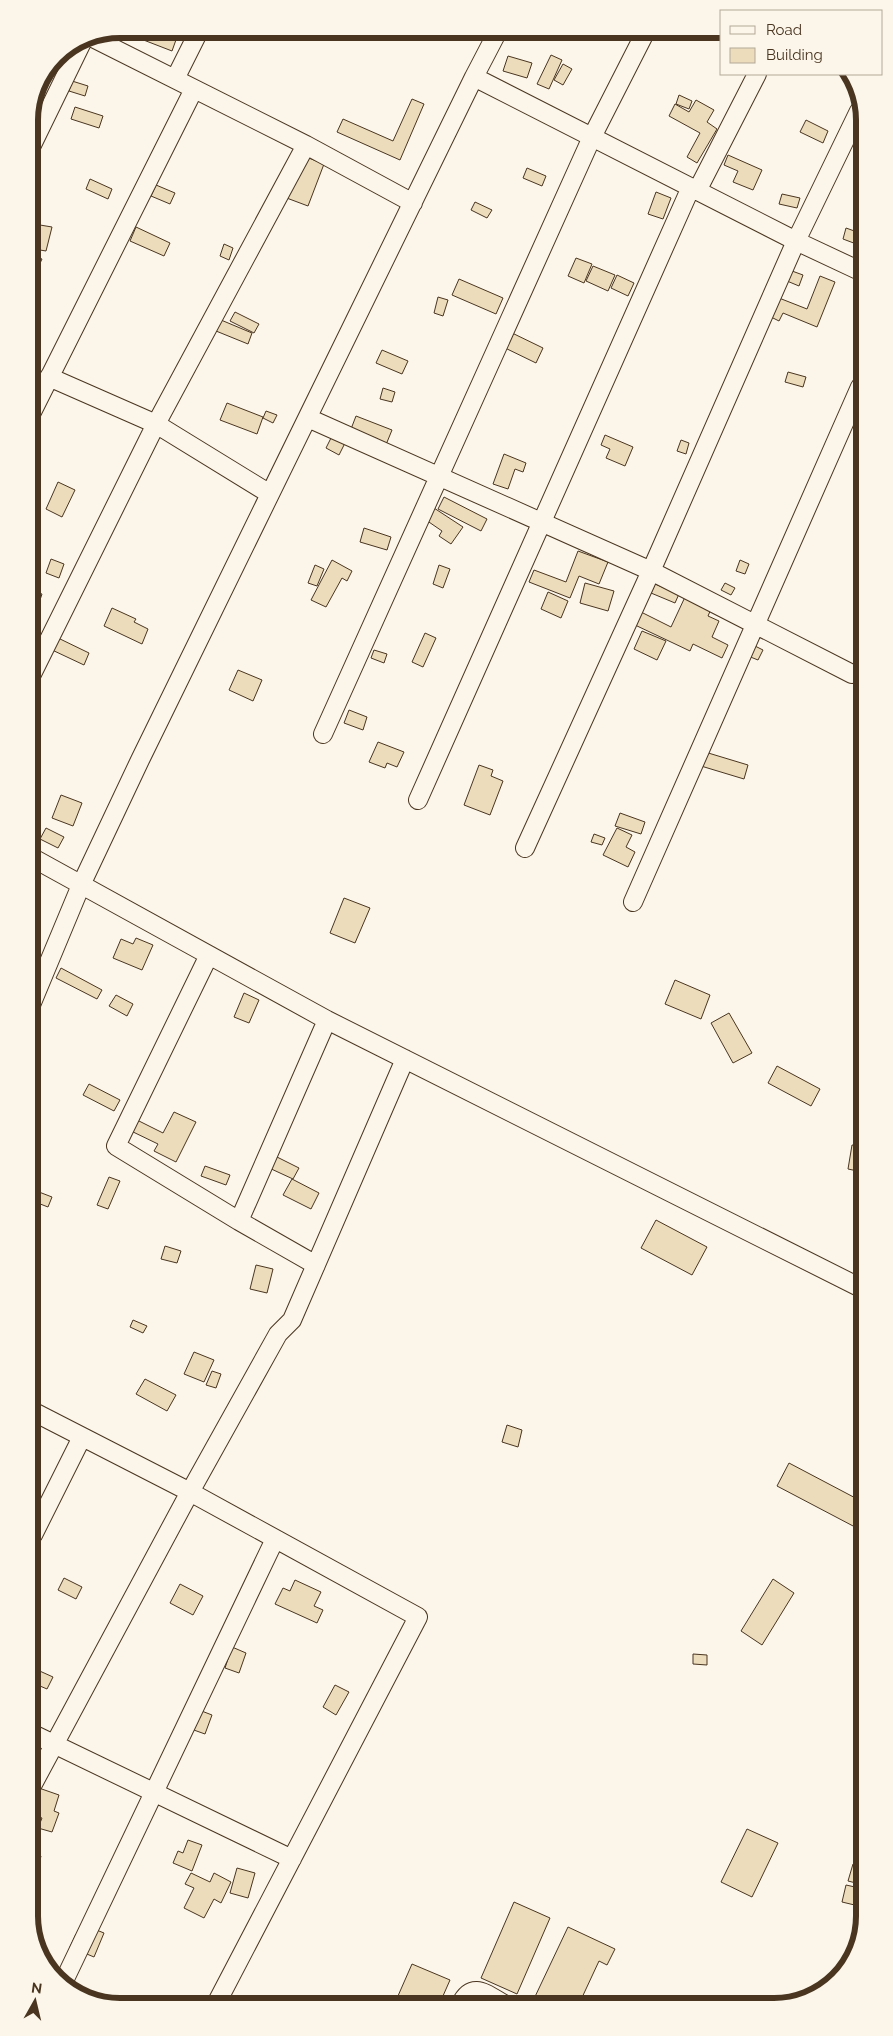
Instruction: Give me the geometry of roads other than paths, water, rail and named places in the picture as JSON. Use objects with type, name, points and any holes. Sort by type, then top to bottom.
[{"type":"street","points":[[174,79],[195,38]]},
{"type":"street","points":[[38,988],[81,885],[144,751],[494,38]]},
{"type":"street","points":[[323,734],[437,476],[592,137],[642,38]]},
{"type":"street","points":[[98,41],[306,145],[414,203]]},
{"type":"street","points":[[38,133],[79,48]]},
{"type":"street","points":[[418,800],[694,189],[756,75]]},
{"type":"street","points":[[474,77],[856,269]]},
{"type":"street","points":[[38,400],[194,89]]},
{"type":"street","points":[[525,848],[651,572],[796,240],[856,117]]},
{"type":"street","points":[[38,662],[156,424],[306,145]]},
{"type":"street","points":[[49,377],[156,424],[270,494]]},
{"type":"street","points":[[633,902],[856,396]]},
{"type":"street","points":[[308,418],[651,572],[852,674]]},
{"type":"street","points":[[38,861],[327,1020],[856,1286]]},
{"type":"street","points":[[209,955],[116,1146],[239,1221],[316,1265]]},
{"type":"street","points":[[239,1221],[327,1020]]},
{"type":"street","points":[[38,1776],[190,1492],[278,1334],[292,1320],[405,1059]]},
{"type":"street","points":[[38,1415],[190,1492],[418,1617],[219,1998]]},
{"type":"street","points":[[38,1525],[82,1437]]},
{"type":"street","points":[[65,1978],[275,1538]]},
{"type":"street","points":[[38,1736],[292,1859]]},
{"type":"street","points":[[463,1998],[473,1990],[481,1991],[493,1998]]}]
